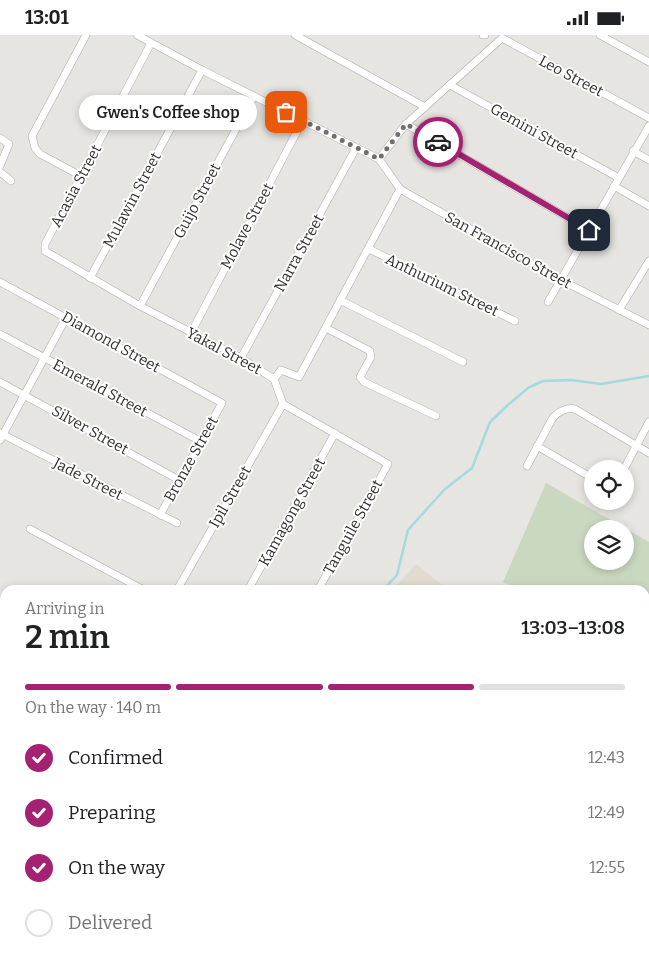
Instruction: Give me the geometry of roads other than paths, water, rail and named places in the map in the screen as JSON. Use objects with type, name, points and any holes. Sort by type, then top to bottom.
[{"type":"street","points":[[81,176],[40,154],[35,148],[32,136],[86,35]]},
{"type":"street","points":[[137,35],[202,70],[379,159],[406,124],[450,85]]},
{"type":"street","points":[[295,35],[425,107]]},
{"type":"street","points":[[600,35],[613,38],[649,62]]},
{"type":"street","name":"Leo Street","points":[[450,85],[502,38],[649,118]]},
{"type":"street","name":"Acasia Street","points":[[45,251],[45,244],[151,43]]},
{"type":"street","name":"Mulawin Street","points":[[90,278],[202,70]]},
{"type":"street","name":"Gemini Street","points":[[450,85],[619,178]]},
{"type":"street","name":"Guijo Street","points":[[140,306],[254,96]]},
{"type":"street","name":"Molave Street","points":[[191,333],[302,120]]},
{"type":"street","points":[[406,124],[589,230]]},
{"type":"street","points":[[548,302],[649,126]]},
{"type":"street","points":[[0,138],[9,145],[0,166]]},
{"type":"street","name":"Narra Street","points":[[241,358],[356,148]]},
{"type":"street","points":[[633,151],[649,160]]},
{"type":"street","name":"San Francisco Street","points":[[379,159],[400,189],[561,280],[649,325]]},
{"type":"street","points":[[0,172],[11,181]]},
{"type":"street","points":[[614,187],[649,206]]},
{"type":"street","points":[[274,379],[281,370],[300,377],[400,189]]},
{"type":"street","name":"Anthurium Street","points":[[369,249],[515,321]]},
{"type":"street","name":"Yakal Street","points":[[45,251],[140,306],[241,358],[274,379],[283,404]]},
{"type":"street","points":[[619,311],[649,261]]},
{"type":"street","name":"Diamond Street","points":[[0,282],[222,403]]},
{"type":"street","points":[[340,300],[463,362]]},
{"type":"street","points":[[1,436],[26,395],[66,319]]},
{"type":"street","points":[[326,328],[370,351],[371,357],[360,377],[364,383],[436,416]]},
{"type":"street","name":"Emerald Street","points":[[0,334],[200,441]]},
{"type":"street","name":"Silver Street","points":[[0,382],[178,480]]},
{"type":"street","name":"Bronze Street","points":[[160,515],[222,403]]},
{"type":"street","points":[[283,404],[335,433]]},
{"type":"street","name":"Ipil Street","points":[[180,585],[283,404]]},
{"type":"street","points":[[527,466],[554,415],[572,408],[649,453]]},
{"type":"street","points":[[629,460],[649,422]]},
{"type":"street","name":"Tanguile Street","points":[[321,585],[388,464],[335,433]]},
{"type":"street","name":"Kamagong Street","points":[[251,585],[335,433]]},
{"type":"street","name":"Jade Street","points":[[1,436],[178,523]]},
{"type":"street","points":[[538,446],[584,473]]},
{"type":"street","points":[[30,529],[135,585]]},
{"type":"waterway","points":[[388,585],[397,575],[408,530],[444,490],[472,468],[490,422],[528,388],[543,381],[571,380],[601,384],[649,376]]},
{"type":"place","name":"Gwen's Coffee shop","points":[[286,112]]}]
